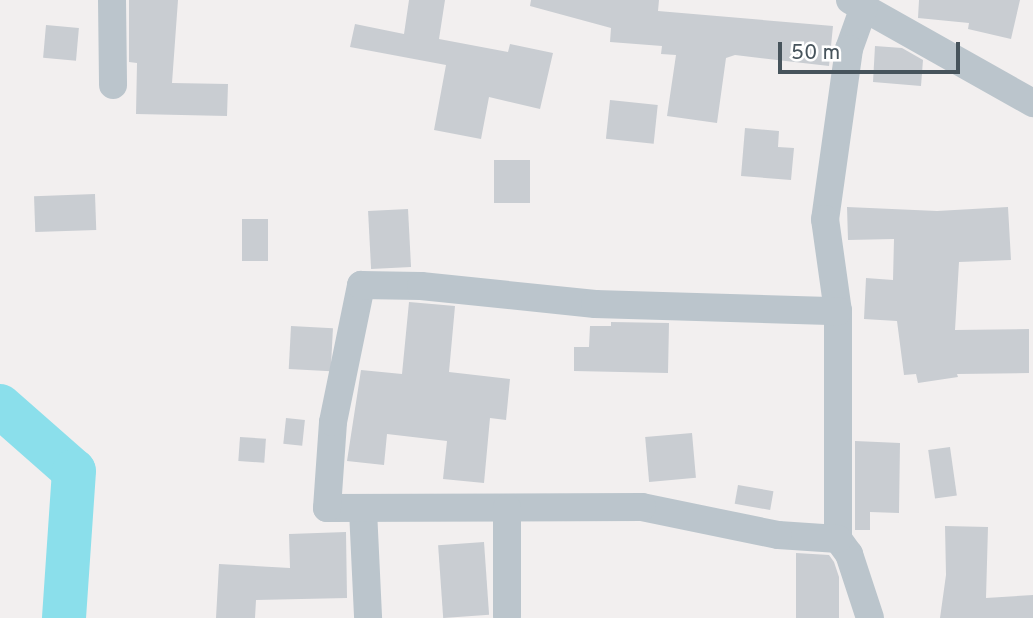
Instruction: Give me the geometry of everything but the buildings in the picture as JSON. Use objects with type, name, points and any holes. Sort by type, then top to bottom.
[{"type":"street","points":[[112,0],[113,85]]},
{"type":"street","points":[[870,618],[849,554],[838,538],[838,311],[825,219],[857,3],[1033,103]]},
{"type":"street","points":[[838,311],[595,304],[421,286],[361,285],[333,422],[327,508],[363,510],[642,507],[778,535],[838,538]]},
{"type":"street","points":[[506,616],[507,508]]},
{"type":"street","points":[[363,510],[368,618]]},
{"type":"waterway","points":[[0,406],[74,471],[64,618]]}]
